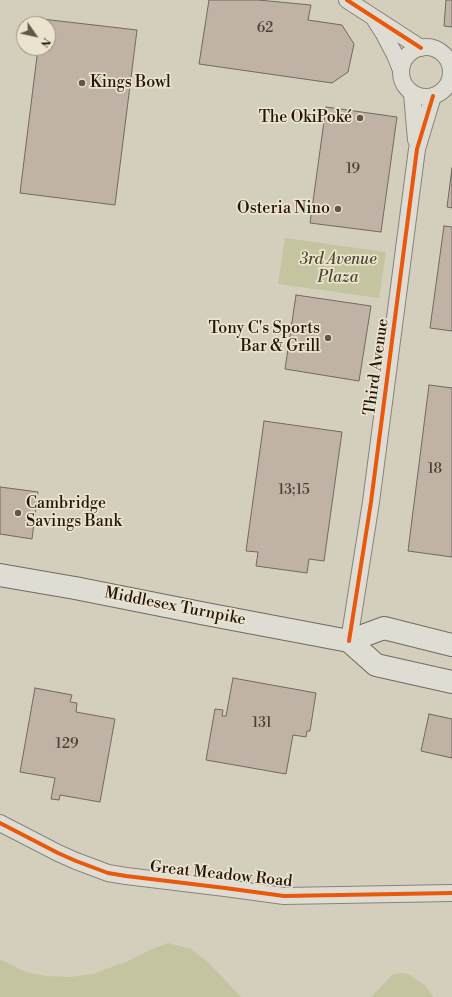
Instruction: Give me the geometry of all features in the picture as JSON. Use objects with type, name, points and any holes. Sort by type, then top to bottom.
[{"type":"main road","name":"Middlesex Turnpike","points":[[0,575],[349,641]]},
{"type":"main road","points":[[452,645],[384,628],[349,641],[376,665],[452,682]]},
{"type":"street","points":[[347,0],[421,48]]},
{"type":"street","points":[[372,16],[384,34],[401,70]]},
{"type":"street","points":[[428,47],[441,52],[449,58],[451,69],[450,82],[440,94],[426,98],[419,97],[412,94],[403,83],[401,70],[403,62],[407,55],[414,50],[428,47]]},
{"type":"street","name":"Third Avenue","points":[[412,94],[417,149]]},
{"type":"street","name":"Third Avenue","points":[[349,641],[372,495],[417,149],[433,96]]},
{"type":"street","name":"Great Meadow Road","points":[[0,823],[76,861],[108,873],[126,876],[284,896],[452,893]]},
{"type":"green space","name":"3rd Avenue Plaza","points":[[285,238],[386,252],[379,298],[278,284]]},
{"type":"green space","points":[[168,943],[191,949],[209,963],[241,997],[0,997],[0,959],[26,972],[46,976],[70,977],[93,974],[128,961]]},
{"type":"green space","points":[[393,974],[408,974],[425,985],[433,997],[371,997]]},
{"type":"building","points":[[209,0],[258,0],[311,5],[308,20],[342,25],[354,44],[348,72],[332,83],[199,64]]},
{"type":"building","points":[[446,0],[452,0],[452,27],[444,26]]},
{"type":"building","name":"Kings Bowl","points":[[56,21],[137,30],[115,205],[20,193],[37,56],[56,56]]},
{"type":"building","points":[[326,107],[397,117],[381,232],[310,223]]},
{"type":"building","points":[[452,168],[452,208],[447,207]]},
{"type":"building","points":[[444,226],[452,227],[452,331],[430,328]]},
{"type":"building","points":[[296,295],[371,306],[359,381],[285,369]]},
{"type":"building","points":[[429,385],[452,388],[452,557],[408,551]]},
{"type":"building","points":[[264,421],[342,432],[324,561],[309,559],[307,573],[256,566],[258,552],[246,551]]},
{"type":"building","name":"Cambridge Savings Bank","points":[[0,487],[38,492],[32,539],[0,534]]},
{"type":"building","points":[[233,678],[316,693],[310,731],[307,731],[306,737],[293,735],[286,774],[206,760],[215,709],[223,710],[222,716],[226,716]]},
{"type":"building","points":[[35,688],[72,695],[70,702],[77,703],[76,712],[115,719],[100,802],[60,795],[59,800],[51,799],[55,778],[20,772]]},
{"type":"building","points":[[429,714],[452,719],[452,758],[421,751]]},
{"type":"cycle path","points":[[347,0],[421,48]]},
{"type":"cycle path","points":[[349,641],[371,502],[417,149],[433,96]]},
{"type":"cycle path","points":[[0,823],[76,861],[108,873],[126,876],[284,896],[452,893]]},
{"type":"place","name":"Kings Bowl","points":[[82,83]]},
{"type":"place","name":"The OkiPoké","points":[[360,118]]},
{"type":"place","name":"Osteria Nino","points":[[338,209]]},
{"type":"place","name":"Tony C's Sports Bar & Grill","points":[[328,338]]},
{"type":"place","name":"Cambridge Savings Bank","points":[[18,513]]}]
